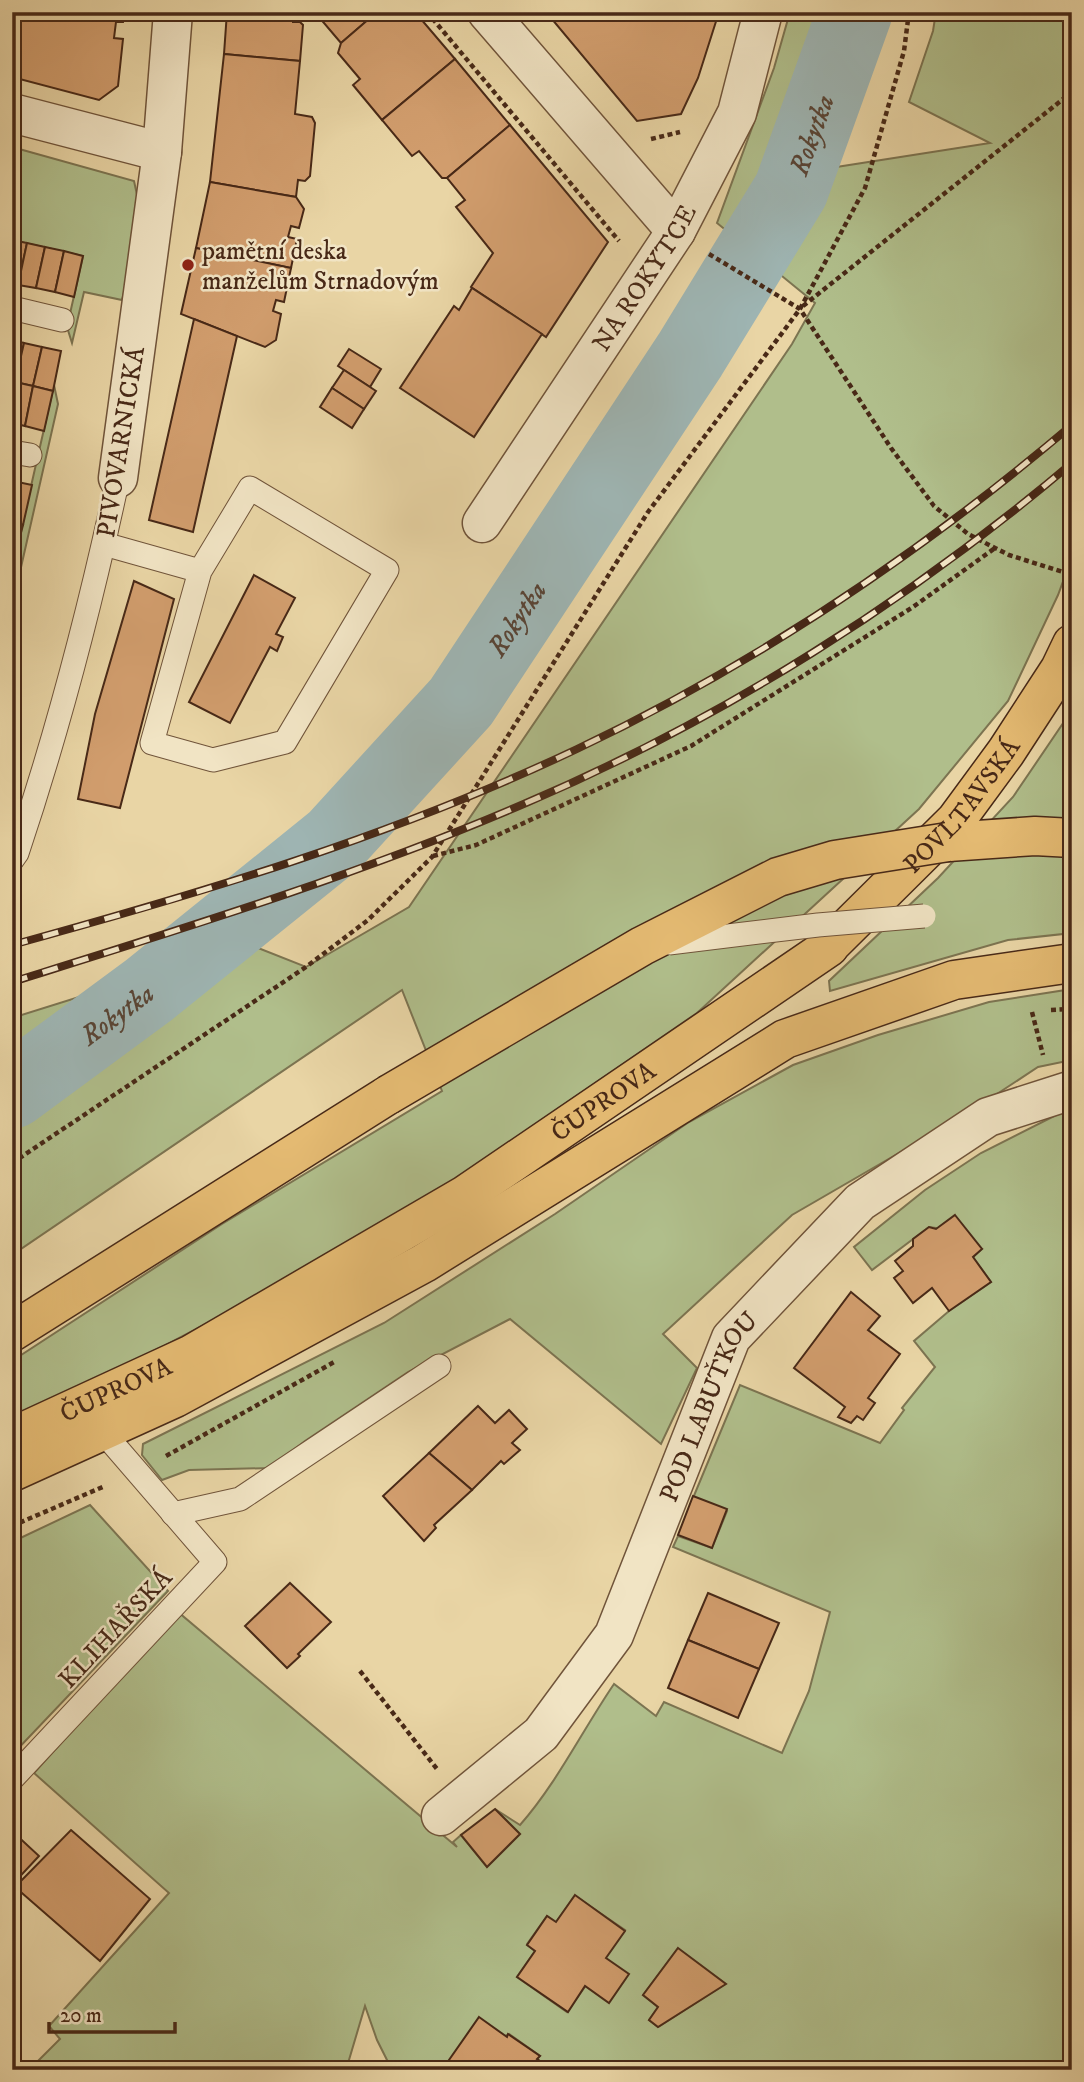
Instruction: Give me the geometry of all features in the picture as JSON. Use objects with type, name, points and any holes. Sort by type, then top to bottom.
[{"type":"main road","name":"POVLTAVSKÁ","points":[[828,947],[956,820],[1013,742],[1060,669],[1072,644]]},
{"type":"main road","points":[[12,1332],[388,1095],[642,946],[778,877],[835,860],[948,842],[1035,836],[1072,838]]},
{"type":"main road","name":"ČUPROVA","points":[[517,1207],[828,947]]},
{"type":"main road","name":"ČUPROVA","points":[[12,1437],[192,1354],[465,1195],[828,947]]},
{"type":"main road","name":"ČUPROVA","points":[[12,1472],[199,1386],[424,1263],[785,1039],[954,980],[1072,963]]},
{"type":"street","name":"PIVOVARNICKÁ","points":[[118,478],[162,152],[173,12]]},
{"type":"street","points":[[488,12],[690,241]]},
{"type":"street","name":"NA ROKYTCE","points":[[482,523],[690,241],[737,113],[763,12]]},
{"type":"street","points":[[12,113],[162,152]]},
{"type":"street","name":"POD LABUŤKOU","points":[[451,1808],[541,1734],[614,1635],[731,1338],[860,1202],[988,1117],[1072,1090]]},
{"type":"lane","points":[[12,308],[62,320]]},
{"type":"lane","name":"PIVOVARNICKÁ","points":[[15,856],[38,790],[104,544],[118,478]]},
{"type":"lane","points":[[250,488],[387,570],[285,742],[213,760],[152,743],[201,571],[250,488]]},
{"type":"lane","points":[[104,544],[201,571]]},
{"type":"lane","points":[[642,946],[818,925],[924,916]]},
{"type":"lane","points":[[173,1514],[240,1499],[439,1366]]},
{"type":"lane","name":"KLIHAŘSKÁ","points":[[12,1779],[215,1562],[102,1431]]},
{"type":"path","points":[[427,12],[619,241]]},
{"type":"path","points":[[12,1163],[306,967],[368,920],[432,857],[648,512],[800,309],[864,188],[904,51],[909,12]]},
{"type":"path","points":[[800,309],[1072,92]]},
{"type":"path","points":[[690,241],[800,309],[891,448],[934,506],[968,534],[995,548],[1066,573]]},
{"type":"path","points":[[432,857],[476,845],[691,746],[912,607],[995,548]]},
{"type":"path","points":[[12,1016],[18,1010],[15,856]]},
{"type":"path","points":[[360,1671],[451,1808]]},
{"type":"green space","points":[[790,12],[871,12],[830,168],[990,143],[909,102],[933,31],[936,12],[1072,12],[1072,557],[1058,595],[1008,701],[919,809],[697,1013],[427,1199],[307,1271],[164,1346],[12,1419],[12,1361],[222,1224],[442,1091],[402,990],[12,1255],[12,1018],[248,944],[306,967],[409,907],[792,344],[815,303],[717,223],[774,68]]},
{"type":"green space","points":[[12,147],[134,181],[139,204],[133,259],[122,300],[84,292],[72,343],[67,327],[83,256],[12,240]]},
{"type":"green space","points":[[54,385],[58,404],[12,607],[12,570]]},
{"type":"green space","points":[[1072,710],[1072,933],[1008,940],[830,991],[829,981],[938,878],[1013,797]]},
{"type":"green space","points":[[1072,989],[1072,1060],[1038,1067],[968,1113],[792,1215],[663,1334],[697,1368],[661,1444],[510,1319],[408,1372],[305,1441],[270,1468],[189,1470],[162,1480],[142,1455],[143,1444],[384,1323],[555,1214],[689,1122],[793,1065],[878,1035],[989,1002]]},
{"type":"green space","points":[[1072,1107],[1072,2070],[553,2070],[537,2059],[540,2056],[509,2034],[442,2070],[392,2070],[377,2040],[365,2006],[346,2070],[41,2070],[37,2062],[60,2039],[49,2026],[169,1893],[34,1773],[178,1612],[457,1847],[453,1842],[461,1835],[487,1867],[520,1834],[495,1809],[520,1825],[558,1774],[614,1684],[656,1716],[664,1702],[782,1753],[809,1691],[830,1612],[673,1547],[678,1536],[712,1548],[727,1511],[693,1498],[740,1385],[880,1443],[904,1410],[902,1408],[935,1367],[914,1341],[949,1311],[991,1282],[973,1257],[982,1249],[936,1228],[929,1227],[872,1270],[854,1247],[925,1190],[981,1153]],"holes":[[[575,1896],[625,1930],[567,2012],[517,1977],[535,1951],[527,1944],[547,1916],[556,1922]],[[678,1949],[725,1984],[658,2027],[649,2020],[658,2007],[643,1995]]]},
{"type":"green space","points":[[90,1505],[168,1591],[12,1755],[12,1542]]},
{"type":"building","points":[[12,12],[124,12],[123,22],[116,22],[114,38],[123,39],[118,86],[99,100],[12,77]]},
{"type":"building","points":[[227,12],[300,12],[293,14],[293,22],[303,25],[300,61],[224,54]]},
{"type":"building","points":[[324,12],[377,12],[341,43],[318,16]]},
{"type":"building","points":[[377,12],[415,12],[455,59],[382,120],[353,85],[360,79],[338,53],[341,43]]},
{"type":"building","points":[[546,12],[719,12],[698,78],[681,114],[637,121]]},
{"type":"building","points":[[224,54],[300,61],[295,114],[312,117],[315,123],[310,176],[305,181],[298,180],[296,197],[210,182]]},
{"type":"building","points":[[455,59],[510,125],[447,178],[442,178],[419,151],[412,156],[382,120]]},
{"type":"building","points":[[510,125],[608,242],[546,337],[471,287],[493,253],[456,207],[465,200],[447,178]]},
{"type":"building","points":[[210,182],[296,197],[304,209],[299,228],[291,226],[288,237],[297,239],[291,268],[196,248]]},
{"type":"building","points":[[12,240],[27,243],[18,285],[12,283]]},
{"type":"building","points":[[27,243],[45,247],[36,288],[18,285]]},
{"type":"building","points":[[45,247],[64,251],[55,292],[36,288]]},
{"type":"building","points":[[196,248],[291,268],[284,302],[276,300],[273,311],[281,314],[276,340],[265,347],[181,314]]},
{"type":"building","points":[[64,251],[83,256],[74,297],[55,292]]},
{"type":"building","points":[[472,288],[542,334],[474,437],[400,388],[454,306],[459,310]]},
{"type":"building","points":[[194,319],[237,336],[193,532],[149,520]]},
{"type":"building","points":[[12,340],[24,343],[15,382],[12,382]]},
{"type":"building","points":[[24,343],[42,347],[33,386],[15,382]]},
{"type":"building","points":[[42,347],[61,351],[53,391],[33,386]]},
{"type":"building","points":[[349,349],[381,369],[370,387],[338,366]]},
{"type":"building","points":[[344,370],[376,391],[364,409],[332,388]]},
{"type":"building","points":[[15,382],[33,386],[25,426],[12,423]]},
{"type":"building","points":[[33,386],[53,391],[44,431],[25,426]]},
{"type":"building","points":[[332,388],[364,409],[352,428],[320,407]]},
{"type":"building","points":[[13,481],[32,485],[23,525],[12,523]]},
{"type":"building","points":[[12,523],[23,525],[13,564],[12,564]]},
{"type":"building","points":[[254,575],[295,598],[276,634],[283,637],[277,651],[270,647],[230,723],[189,702]]},
{"type":"building","points":[[134,581],[174,599],[120,808],[78,799],[95,714]]},
{"type":"building","points":[[955,1215],[982,1249],[973,1257],[991,1282],[949,1311],[932,1288],[913,1303],[894,1278],[903,1271],[895,1261],[913,1246],[913,1239],[929,1227],[936,1229]]},
{"type":"building","points":[[851,1292],[880,1316],[868,1330],[900,1354],[868,1398],[875,1403],[863,1420],[857,1416],[851,1423],[838,1417],[845,1407],[794,1368]]},
{"type":"building","points":[[478,1406],[495,1423],[509,1410],[527,1429],[512,1443],[520,1450],[504,1464],[501,1461],[472,1490],[429,1453]]},
{"type":"building","points":[[429,1453],[472,1490],[434,1525],[436,1528],[424,1541],[383,1496]]},
{"type":"building","points":[[693,1496],[727,1509],[712,1548],[678,1535]]},
{"type":"building","points":[[290,1583],[331,1622],[287,1668],[245,1626]]},
{"type":"building","points":[[708,1593],[779,1623],[759,1669],[688,1640]]},
{"type":"building","points":[[688,1640],[759,1669],[738,1718],[668,1688]]},
{"type":"building","points":[[495,1809],[520,1834],[487,1867],[461,1835]]},
{"type":"building","points":[[71,1830],[150,1899],[100,1961],[15,1887]]},
{"type":"building","points":[[12,1831],[39,1856],[12,1885]]},
{"type":"building","points":[[575,1895],[625,1931],[606,1958],[629,1974],[609,2003],[585,1986],[568,2012],[517,1977],[535,1951],[527,1945],[547,1916],[556,1922]]},
{"type":"building","points":[[678,1948],[726,1984],[658,2027],[649,2020],[658,2007],[643,1995]]},
{"type":"building","points":[[479,2017],[540,2056],[537,2059],[553,2070],[442,2070]]},
{"type":"waterway","name":"Rokytka","points":[[12,1091],[149,990],[335,840],[461,702],[690,355],[791,190],[855,12]]},
{"type":"railway","points":[[12,945],[228,882],[370,835],[509,780],[577,749],[709,681],[835,603],[956,518],[1072,425]]},
{"type":"railway","points":[[12,982],[207,921],[400,854],[599,770],[742,695],[880,609],[946,563],[1072,463]]},
{"type":"place","name":"pamětní deska manželům Strnadovým","points":[[188,265]]}]
